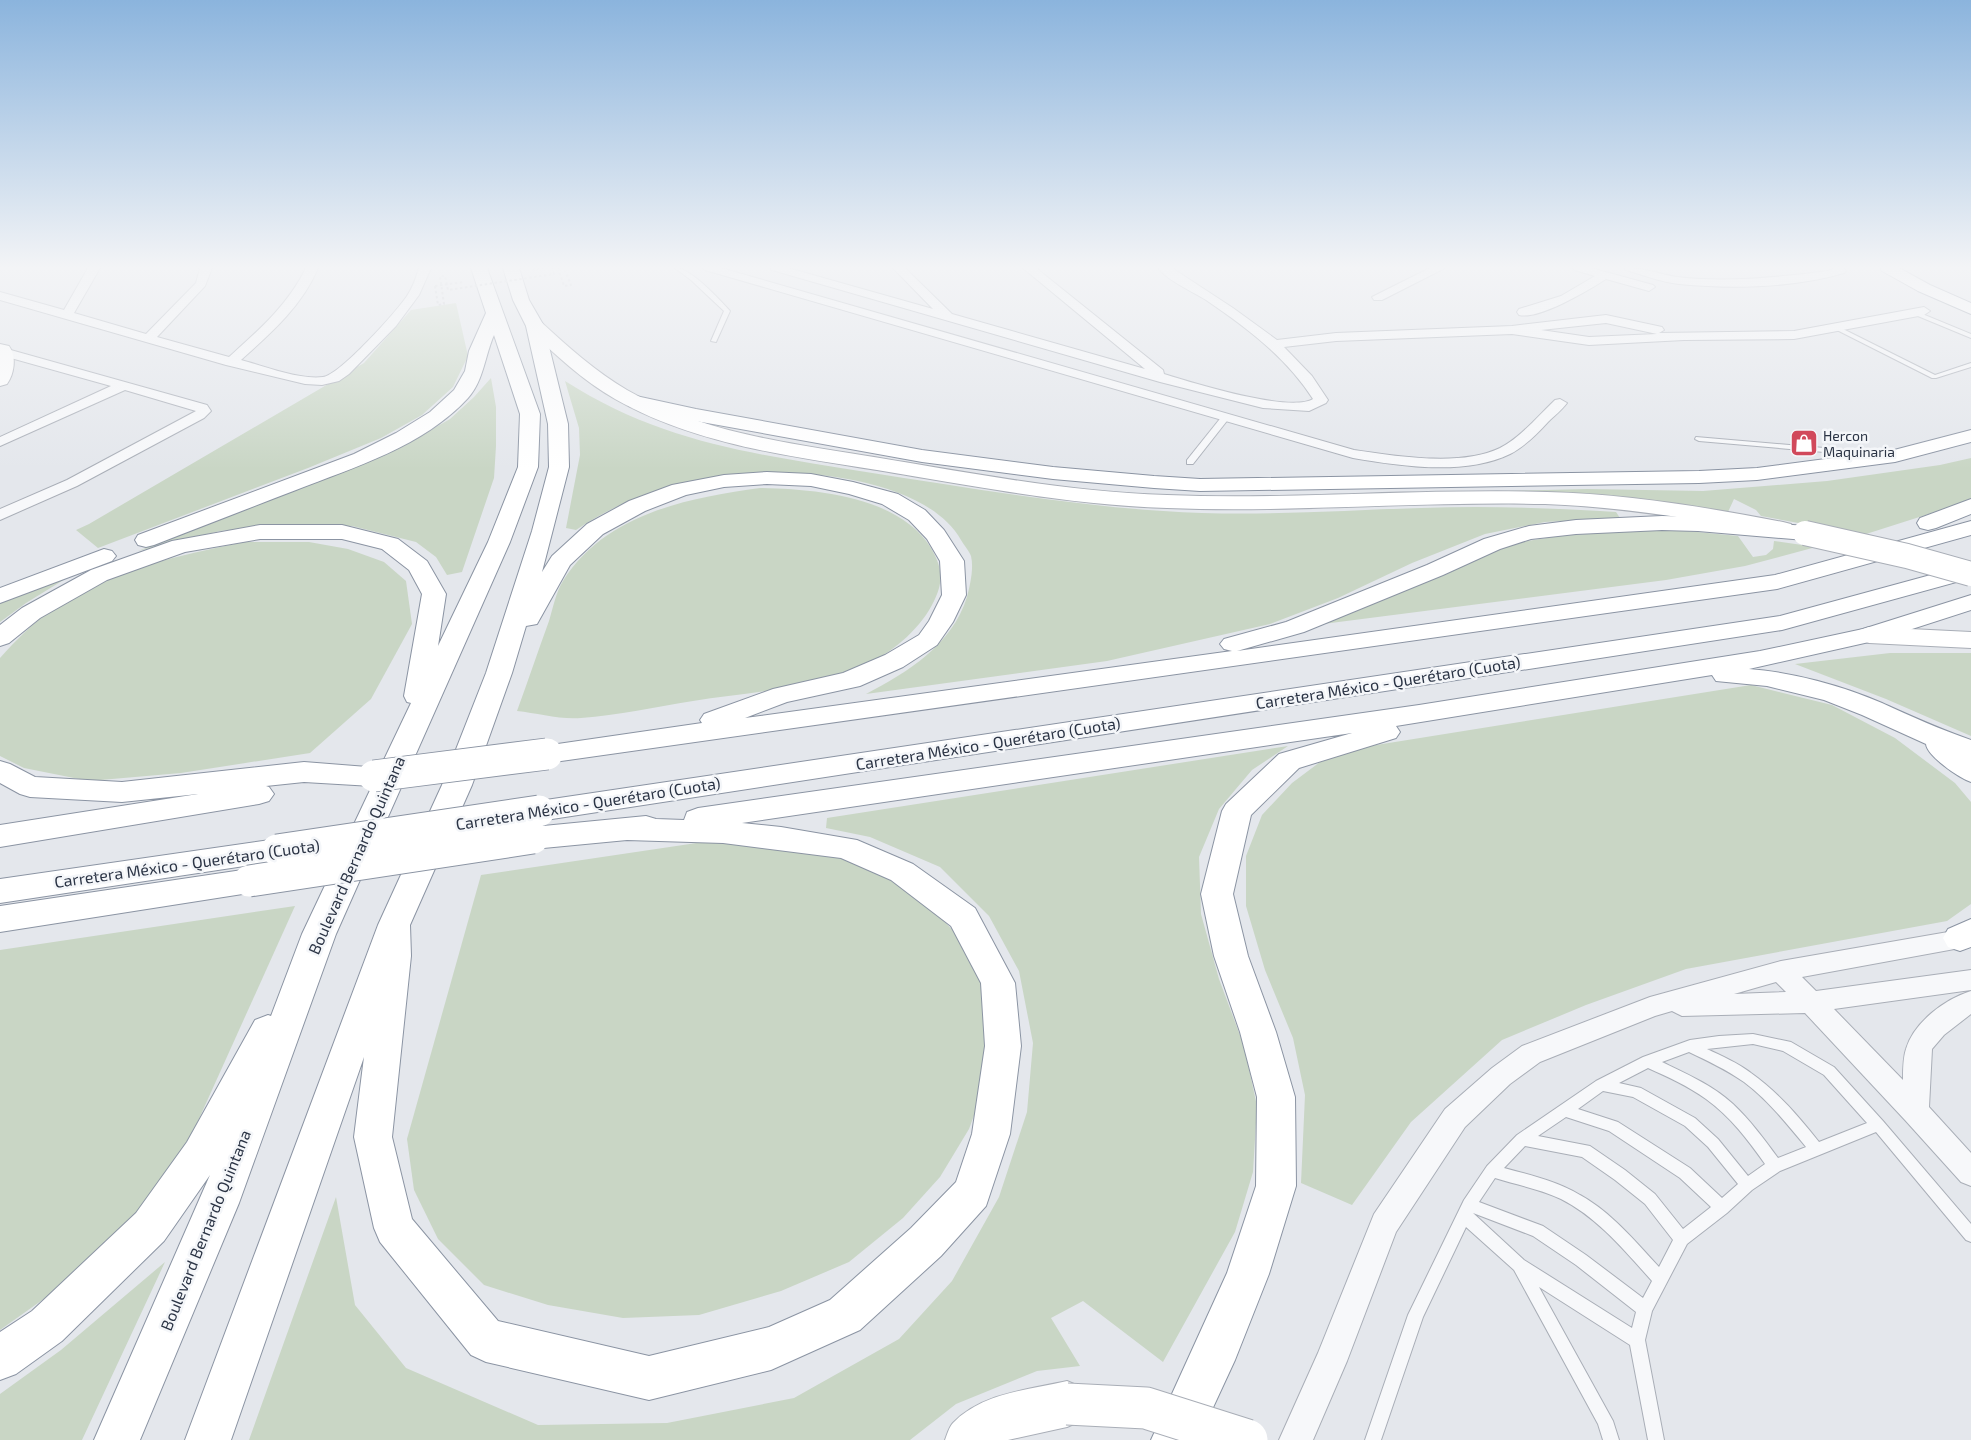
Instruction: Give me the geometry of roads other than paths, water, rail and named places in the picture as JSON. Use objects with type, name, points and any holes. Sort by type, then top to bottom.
[{"type":"main road","points":[[0,596],[360,458],[403,438],[437,416],[462,393],[474,371],[478,351],[485,335]]},
{"type":"main road","name":"Boulevard Bernardo Quintana","points":[[117,1440],[218,1203],[320,934],[499,542],[528,467],[530,414],[502,335]]},
{"type":"main road","points":[[208,1440],[394,925],[457,784],[499,673],[543,531],[558,467],[558,424],[537,335]]},
{"type":"main road","points":[[545,335],[588,373],[636,402],[709,431],[775,447],[965,479],[1094,496],[1168,502],[1546,498],[1644,506],[1740,524],[1804,533],[1907,556],[1971,573]]},
{"type":"main road","points":[[0,380],[5,364],[1,350]]},
{"type":"main road","points":[[636,402],[696,415],[922,456],[1053,473],[1191,484],[1698,477],[1758,474],[1895,456],[1971,436]]},
{"type":"main road","points":[[499,673],[560,560],[595,529],[637,506],[680,490],[724,481],[767,478],[811,480],[853,488],[890,499],[917,515],[936,535],[952,561],[954,595],[941,622],[928,640],[894,661],[851,680],[782,695],[756,703],[681,734]]},
{"type":"main road","points":[[1358,642],[1489,613],[1690,583],[1786,564],[1885,539],[1950,516],[1971,506]]},
{"type":"main road","points":[[947,698],[1026,680],[1116,668],[1240,643],[1295,627],[1426,574],[1492,544],[1529,532],[1576,527],[1662,523],[1740,524]]},
{"type":"main road","points":[[0,836],[374,776],[547,754],[1358,642],[1776,582],[1971,528]]},
{"type":"main road","points":[[0,638],[30,613],[99,574],[180,546],[260,532],[342,532],[390,544],[419,566],[434,594],[412,730]]},
{"type":"main road","name":"Carretera México - Querétaro (Cuota)","points":[[0,919],[249,881],[536,825],[992,742],[1782,623],[1971,573]]},
{"type":"main road","name":"Carretera México - Querétaro (Cuota)","points":[[0,891],[277,850],[536,825],[628,829],[1418,714],[1760,659],[1869,635],[1971,602]]},
{"type":"main road","points":[[1869,635],[1971,640]]},
{"type":"main road","points":[[1653,676],[1767,678],[1800,685],[1833,694],[1872,709],[1924,734],[1971,750]]},
{"type":"main road","points":[[992,742],[1045,744],[1329,716],[1418,714]]},
{"type":"main road","points":[[1174,1440],[1219,1344],[1248,1274],[1276,1186],[1276,1097],[1258,1032],[1231,956],[1217,894],[1237,810],[1289,761],[1385,732],[1418,714]]},
{"type":"main road","points":[[1924,734],[1971,772]]},
{"type":"main road","points":[[0,771],[30,788],[122,792],[304,772],[374,776]]},
{"type":"main road","points":[[394,925],[394,956],[390,1004],[373,1136],[394,1228],[486,1340],[649,1378],[771,1348],[845,1315],[926,1242],[972,1193],[992,1134],[1003,1046],[998,984],[963,916],[902,872],[846,848],[781,838],[723,832],[628,829]]},
{"type":"main road","points":[[0,938],[162,894]]},
{"type":"main road","points":[[0,1358],[48,1326],[150,1227],[201,1155],[320,934]]},
{"type":"main road","points":[[968,1440],[994,1420],[1067,1404],[1146,1408],[1247,1440]]},
{"type":"street","points":[[139,335],[231,362],[305,380],[322,381],[334,378],[344,371],[378,335]]},
{"type":"street","points":[[231,362],[260,335]]},
{"type":"street","points":[[942,335],[1352,454],[1391,461],[1450,462],[1503,452],[1516,443],[1560,403]]},
{"type":"street","points":[[1010,335],[1165,379],[1263,404],[1309,407],[1321,400],[1315,388],[1275,344],[1263,335]]},
{"type":"street","points":[[1111,335],[1165,379]]},
{"type":"street","points":[[1324,335],[1336,337]]},
{"type":"street","points":[[1275,344],[1336,337],[1381,335]]},
{"type":"street","points":[[1548,335],[1589,341],[1728,335]]},
{"type":"street","points":[[0,515],[72,483],[191,420],[204,411],[202,408],[1,350]]},
{"type":"street","points":[[0,442],[124,386]]},
{"type":"street","points":[[1296,1440],[1331,1361],[1384,1224],[1455,1118],[1501,1076],[1531,1054],[1650,1007],[1782,971],[1967,936]]},
{"type":"street","points":[[1782,971],[1916,1111],[1971,1173]]},
{"type":"street","points":[[1650,1007],[1811,1002],[1971,980]]},
{"type":"street","points":[[1916,1111],[1919,1049],[1932,1029],[1971,1001]]},
{"type":"lane","points":[[714,341],[716,335]]},
{"type":"lane","points":[[1852,335],[1934,378],[1971,365]]},
{"type":"lane","points":[[1190,462],[1226,417]]},
{"type":"lane","points":[[1699,439],[1895,456]]},
{"type":"lane","points":[[1373,1440],[1416,1315],[1467,1210],[1492,1171],[1522,1139],[1601,1085],[1648,1061],[1690,1046],[1719,1041],[1753,1039],[1786,1046],[1829,1071],[1878,1124],[1971,1235]]},
{"type":"lane","points":[[1690,1046],[1748,1078],[1786,1112],[1817,1150]]},
{"type":"lane","points":[[1648,1061],[1686,1080],[1718,1100],[1745,1125],[1775,1166]]},
{"type":"lane","points":[[1601,1085],[1636,1092],[1690,1122],[1713,1143],[1747,1185]]},
{"type":"lane","points":[[1563,1110],[1613,1126],[1685,1173],[1722,1208]]},
{"type":"lane","points":[[1656,1440],[1637,1340],[1645,1309],[1682,1239],[1722,1208],[1747,1185],[1775,1166],[1878,1124]]},
{"type":"lane","points":[[1522,1139],[1585,1151],[1650,1199],[1682,1239]]},
{"type":"lane","points":[[1492,1171],[1544,1187],[1576,1200],[1606,1224],[1660,1279]]},
{"type":"lane","points":[[1467,1210],[1518,1265],[1605,1421],[1611,1440]]},
{"type":"lane","points":[[1467,1210],[1538,1231],[1581,1260],[1645,1309]]},
{"type":"lane","points":[[1518,1265],[1637,1340]]},
{"type":"place","name":"Hercon Maquinaria","points":[[1804,443]]}]
